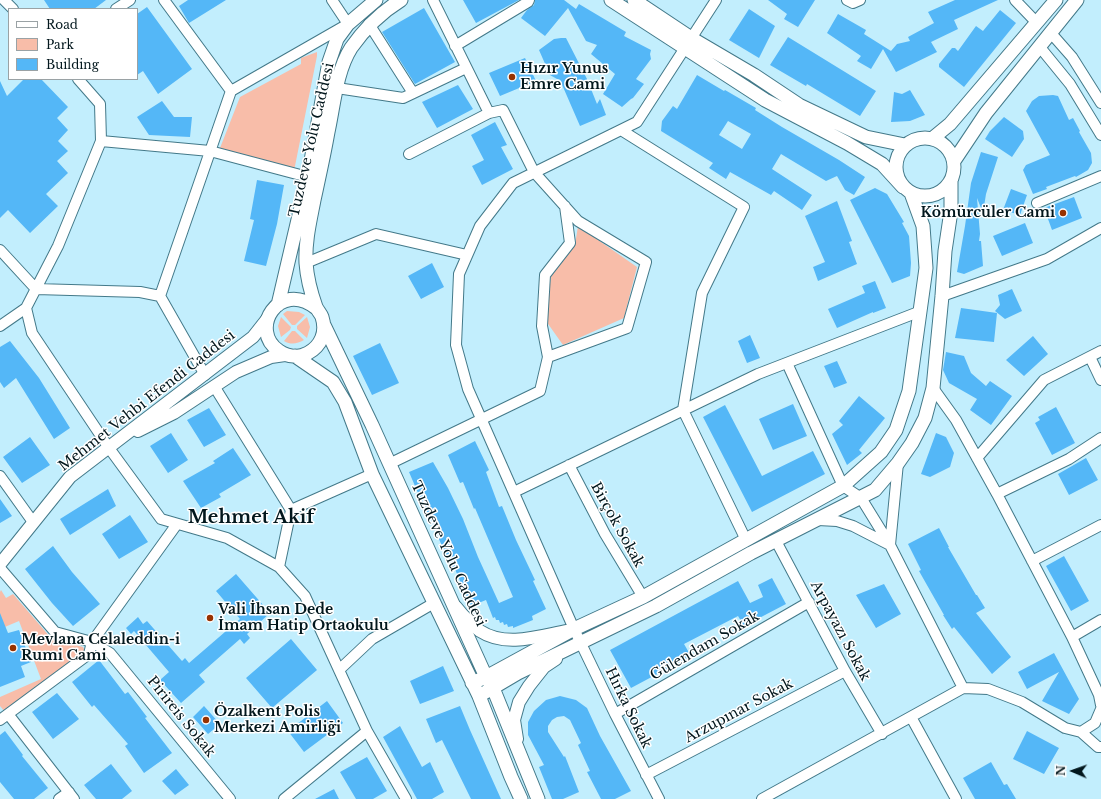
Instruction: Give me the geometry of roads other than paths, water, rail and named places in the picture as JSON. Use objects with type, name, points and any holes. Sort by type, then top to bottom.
[{"type":"main road","name":"Tuzdeve Yolu Caddesi","points":[[278,305],[308,177],[328,62],[337,39],[348,24],[376,0]]},
{"type":"main road","name":"Tuzdeve Yolu Caddesi","points":[[316,308],[310,287],[306,263],[307,234],[325,150],[336,88],[342,68],[351,49],[369,24],[385,10],[401,0]]},
{"type":"main road","points":[[611,0],[688,43],[754,76],[799,105],[866,137],[905,145]]},
{"type":"main road","points":[[634,0],[688,43],[765,100],[848,143],[882,164],[907,190],[920,196],[934,195],[946,188],[951,181]]},
{"type":"main road","points":[[933,138],[950,124],[1056,0]]},
{"type":"main road","points":[[954,161],[986,113],[1077,0]]},
{"type":"main road","points":[[472,683],[489,682],[518,673],[656,606],[751,553],[875,490],[898,464],[912,443],[925,418],[933,388],[945,251],[951,211],[951,181],[955,168],[952,153],[947,146],[933,138],[923,137],[913,140],[905,145],[899,152],[896,161],[898,179],[907,190],[923,226],[926,268],[909,391],[896,430],[881,452],[843,486],[643,597],[574,629],[489,682],[479,696]]},
{"type":"main road","points":[[290,356],[305,355],[313,350],[323,335],[324,325],[322,316],[310,303],[302,300],[293,299],[285,301],[272,311],[268,318],[267,326],[269,340],[279,351],[333,382],[345,402],[372,474],[479,696],[521,799]]},
{"type":"main road","name":"Tuzdeve Yolu Caddesi","points":[[324,325],[372,425],[489,682],[538,799]]},
{"type":"street","points":[[4,0],[12,8]]},
{"type":"street","points":[[118,8],[130,0]]},
{"type":"street","points":[[164,0],[231,91]]},
{"type":"street","points":[[205,375],[160,296],[231,91],[348,24],[332,0]]},
{"type":"street","points":[[432,0],[489,113]]},
{"type":"street","points":[[456,46],[529,0]]},
{"type":"street","name":"Hırka Sokak","points":[[659,799],[580,642],[468,389],[456,345],[459,274],[480,226],[513,183],[637,122],[716,0]]},
{"type":"street","points":[[847,0],[853,3],[860,0]]},
{"type":"street","points":[[1015,0],[1037,23]]},
{"type":"street","points":[[369,24],[413,93]]},
{"type":"street","points":[[1050,32],[1072,57],[1101,103]]},
{"type":"street","points":[[1039,46],[1070,84],[1101,135]]},
{"type":"street","points":[[336,88],[403,98],[466,68]]},
{"type":"street","points":[[0,326],[26,308],[58,246],[101,141],[100,104],[79,80]]},
{"type":"street","points":[[408,154],[489,113],[502,110],[534,172],[578,221],[646,262],[627,328],[548,357]]},
{"type":"street","points":[[621,130],[744,207],[702,293],[683,410],[746,540]]},
{"type":"street","points":[[101,141],[210,151],[308,177]]},
{"type":"street","points":[[1037,203],[1101,176]]},
{"type":"street","points":[[389,464],[540,391],[548,357],[542,326],[545,275],[570,243],[565,206]]},
{"type":"street","points":[[942,296],[1047,260],[1101,228]]},
{"type":"street","points":[[306,263],[376,234],[467,255]]},
{"type":"street","points":[[0,250],[36,289],[140,292],[160,296]]},
{"type":"street","points":[[26,308],[32,333],[112,446],[161,519],[227,538],[279,567],[305,596],[367,731],[406,799]]},
{"type":"street","points":[[514,492],[758,374],[921,311]]},
{"type":"street","name":"Mehmet Vehbi Efendi Caddesi","points":[[0,564],[70,477],[253,337],[268,318]]},
{"type":"street","points":[[977,458],[1044,380],[1101,351]]},
{"type":"street","points":[[112,446],[174,414],[236,372],[271,357],[290,356]]},
{"type":"street","points":[[1090,357],[1101,380]]},
{"type":"street","points":[[787,363],[843,486],[861,498],[890,545],[963,688]]},
{"type":"street","points":[[214,386],[291,510],[279,567]]},
{"type":"street","points":[[933,388],[956,420],[997,494],[1072,637],[1099,694],[1101,705]]},
{"type":"street","points":[[997,494],[1069,459],[1101,438]]},
{"type":"street","points":[[890,545],[898,464]]},
{"type":"street","name":"Birçok Sokak","points":[[569,465],[605,534],[643,597]]},
{"type":"street","points":[[291,510],[372,474]]},
{"type":"street","points":[[0,476],[33,522]]},
{"type":"street","points":[[818,520],[837,521],[853,526],[890,545]]},
{"type":"street","points":[[59,799],[71,796],[4,717],[89,654],[92,642],[177,524]]},
{"type":"street","points":[[1032,561],[1101,525]]},
{"type":"street","name":"Arpayazı Sokak","points":[[776,541],[845,671],[882,734]]},
{"type":"street","name":"Pirireis Sokak","points":[[0,568],[55,632],[92,642],[110,654],[230,799]]},
{"type":"street","name":"Gülendam Sokak","points":[[615,714],[809,602]]},
{"type":"street","points":[[339,670],[372,639],[434,603]]},
{"type":"street","points":[[454,606],[481,632],[500,640],[526,639],[574,629]]},
{"type":"street","points":[[1072,637],[1101,620]]},
{"type":"street","points":[[518,752],[514,720],[519,702],[544,667],[580,642]]},
{"type":"street","name":"Arzupınar Sokak","points":[[646,775],[845,671]]},
{"type":"street","points":[[762,799],[963,688],[988,689],[1022,702],[1065,728],[1081,732],[1098,747],[1101,747]]},
{"type":"street","points":[[1081,732],[1095,723],[1101,709]]},
{"type":"street","points":[[911,717],[954,798]]},
{"type":"street","points":[[284,799],[367,731]]},
{"type":"place","name":"Hızır Yunus Emre Cami","points":[[512,77]]},
{"type":"place","name":"Kömürcüler Cami","points":[[1063,213]]},
{"type":"place","name":"Vali İhsan Dede İmam Hatip Ortaokulu","points":[[210,618]]},
{"type":"place","name":"Mevlana Celaleddin-i Rumi Cami","points":[[13,648]]},
{"type":"place","name":"Özalkent Polis Merkezi Amirliği","points":[[206,720]]},
{"type":"district","name":"Mehmet Akif","points":[[251,518]]}]
